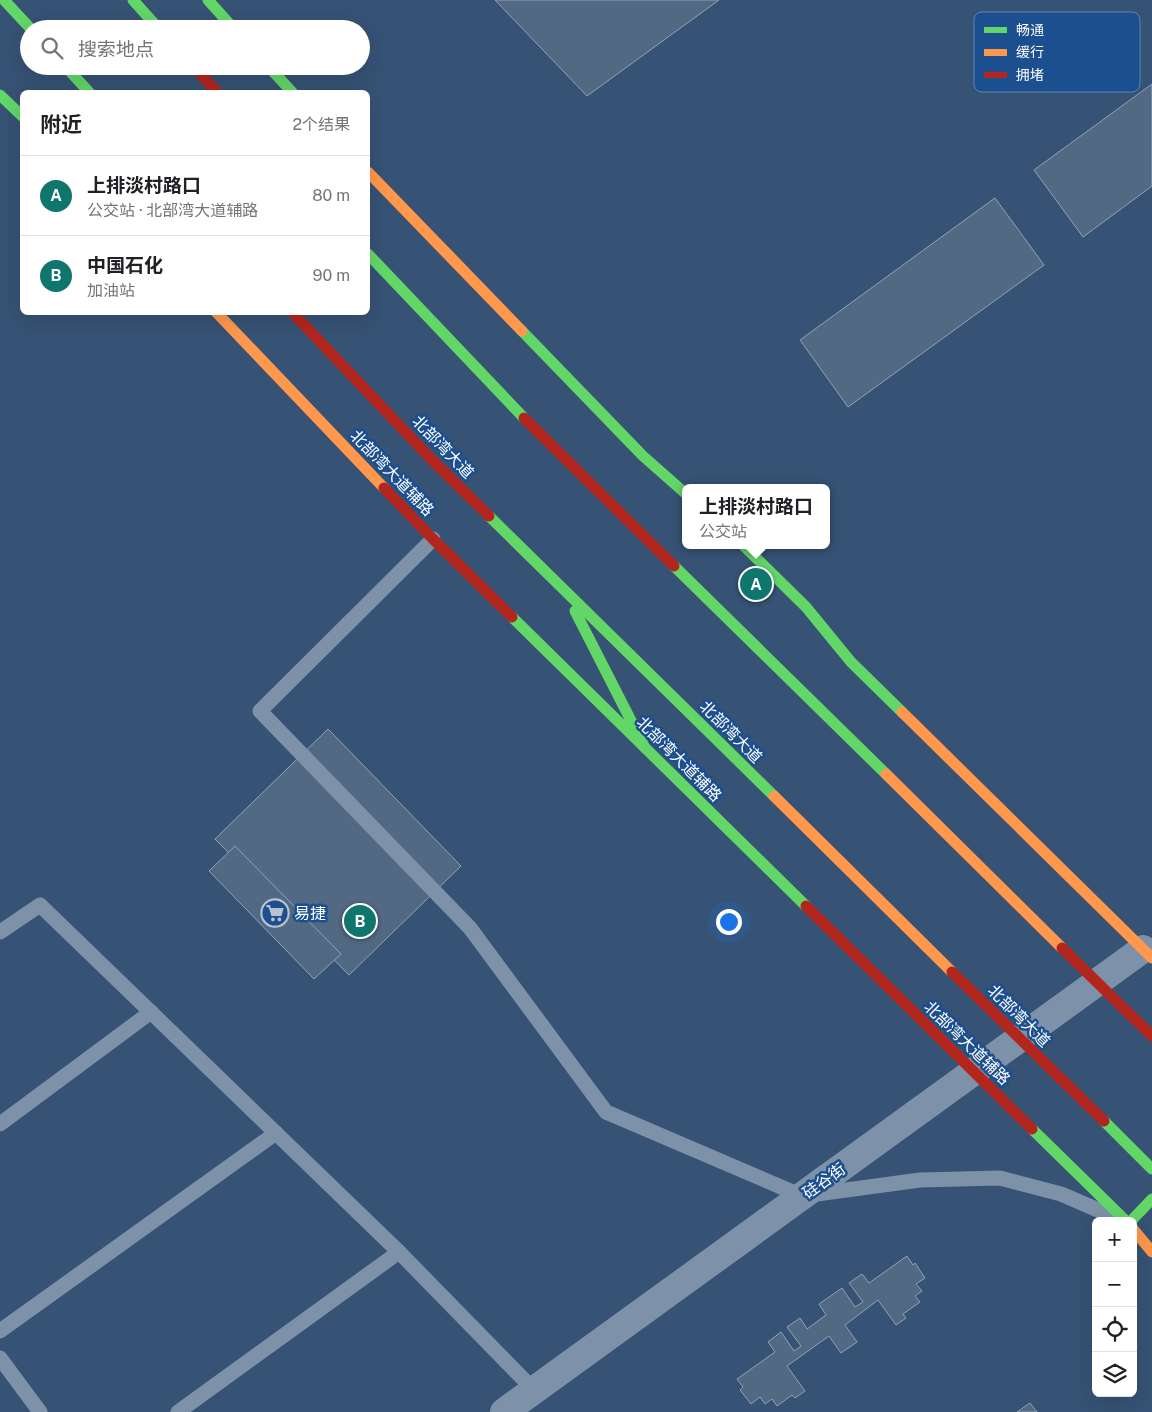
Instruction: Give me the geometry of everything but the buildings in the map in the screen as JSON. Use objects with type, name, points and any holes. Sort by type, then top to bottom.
[{"type":"main road","points":[[4,0],[23,20]]},
{"type":"main road","points":[[133,0],[151,20]]},
{"type":"main road","points":[[208,0],[226,20]]},
{"type":"main road","points":[[73,75],[87,90]]},
{"type":"main road","points":[[201,75],[215,90]]},
{"type":"main road","points":[[276,75],[290,90]]},
{"type":"main road","points":[[0,96],[20,114]]},
{"type":"main road","points":[[370,174],[643,456],[682,490]]},
{"type":"main road","points":[[370,256],[500,394],[1152,1036]]},
{"type":"main road","name":"北部湾大道辅路","points":[[219,315],[433,539],[1121,1217]]},
{"type":"main road","name":"北部湾大道","points":[[295,315],[432,460],[1152,1169]]},
{"type":"main road","points":[[747,549],[806,607],[851,662],[1148,954]]},
{"type":"main road","points":[[564,590],[645,748]]},
{"type":"main road","points":[[1134,1217],[1152,1199]]},
{"type":"main road","points":[[1137,1234],[1152,1252]]},
{"type":"street","name":"硅谷街","points":[[504,1412],[1097,982],[1148,954]]},
{"type":"lane","points":[[433,539],[260,711],[470,928],[606,1112],[802,1196],[920,1180],[1000,1178],[1061,1194],[1116,1217]]},
{"type":"lane","points":[[0,932],[40,904],[399,1252],[534,1390]]},
{"type":"lane","points":[[0,1124],[151,1012]]},
{"type":"lane","points":[[0,1331],[276,1133]]},
{"type":"lane","points":[[178,1412],[399,1252]]},
{"type":"lane","points":[[0,1358],[40,1412]]},
{"type":"traffic: fast","points":[[4,0],[23,20]]},
{"type":"traffic: fast","points":[[133,0],[151,20]]},
{"type":"traffic: fast","points":[[208,0],[226,20]]},
{"type":"traffic: fast","points":[[73,75],[87,90]]},
{"type":"traffic: fast","points":[[276,75],[290,90]]},
{"type":"traffic: fast","points":[[0,95],[20,114]]},
{"type":"traffic: fast","points":[[370,256],[524,418]]},
{"type":"traffic: fast","points":[[522,331],[643,456],[682,490]]},
{"type":"traffic: fast","points":[[489,516],[774,796]]},
{"type":"traffic: fast","points":[[747,549],[806,607],[851,662],[902,712]]},
{"type":"traffic: fast","points":[[674,566],[886,774]]},
{"type":"traffic: fast","points":[[575,611],[645,748]]},
{"type":"traffic: fast","points":[[512,617],[806,906]]},
{"type":"traffic: fast","points":[[1104,1121],[1152,1169]]},
{"type":"traffic: fast","points":[[1032,1129],[1122,1217]]},
{"type":"traffic: fast","points":[[1135,1217],[1152,1199]]},
{"type":"traffic: slow","points":[[370,174],[522,331]]},
{"type":"traffic: slow","points":[[219,315],[384,488]]},
{"type":"traffic: slow","points":[[902,712],[1152,958]]},
{"type":"traffic: slow","points":[[886,774],[1062,948]]},
{"type":"traffic: slow","points":[[774,796],[952,972]]},
{"type":"traffic: slow","points":[[1137,1234],[1152,1252]]},
{"type":"traffic: jam","points":[[201,75],[215,90]]},
{"type":"traffic: jam","points":[[295,315],[432,460],[489,516]]},
{"type":"traffic: jam","points":[[524,418],[674,566]]},
{"type":"traffic: jam","points":[[384,488],[512,617]]},
{"type":"traffic: jam","points":[[806,906],[1032,1129]]},
{"type":"traffic: jam","points":[[1062,948],[1152,1036]]},
{"type":"traffic: jam","points":[[952,972],[1104,1121]]},
{"type":"place","name":"上排淡村路口","points":[[756,584]]},
{"type":"place","name":"易捷","points":[[275,913]]},
{"type":"place","name":"中国石化","points":[[360,921]]}]
